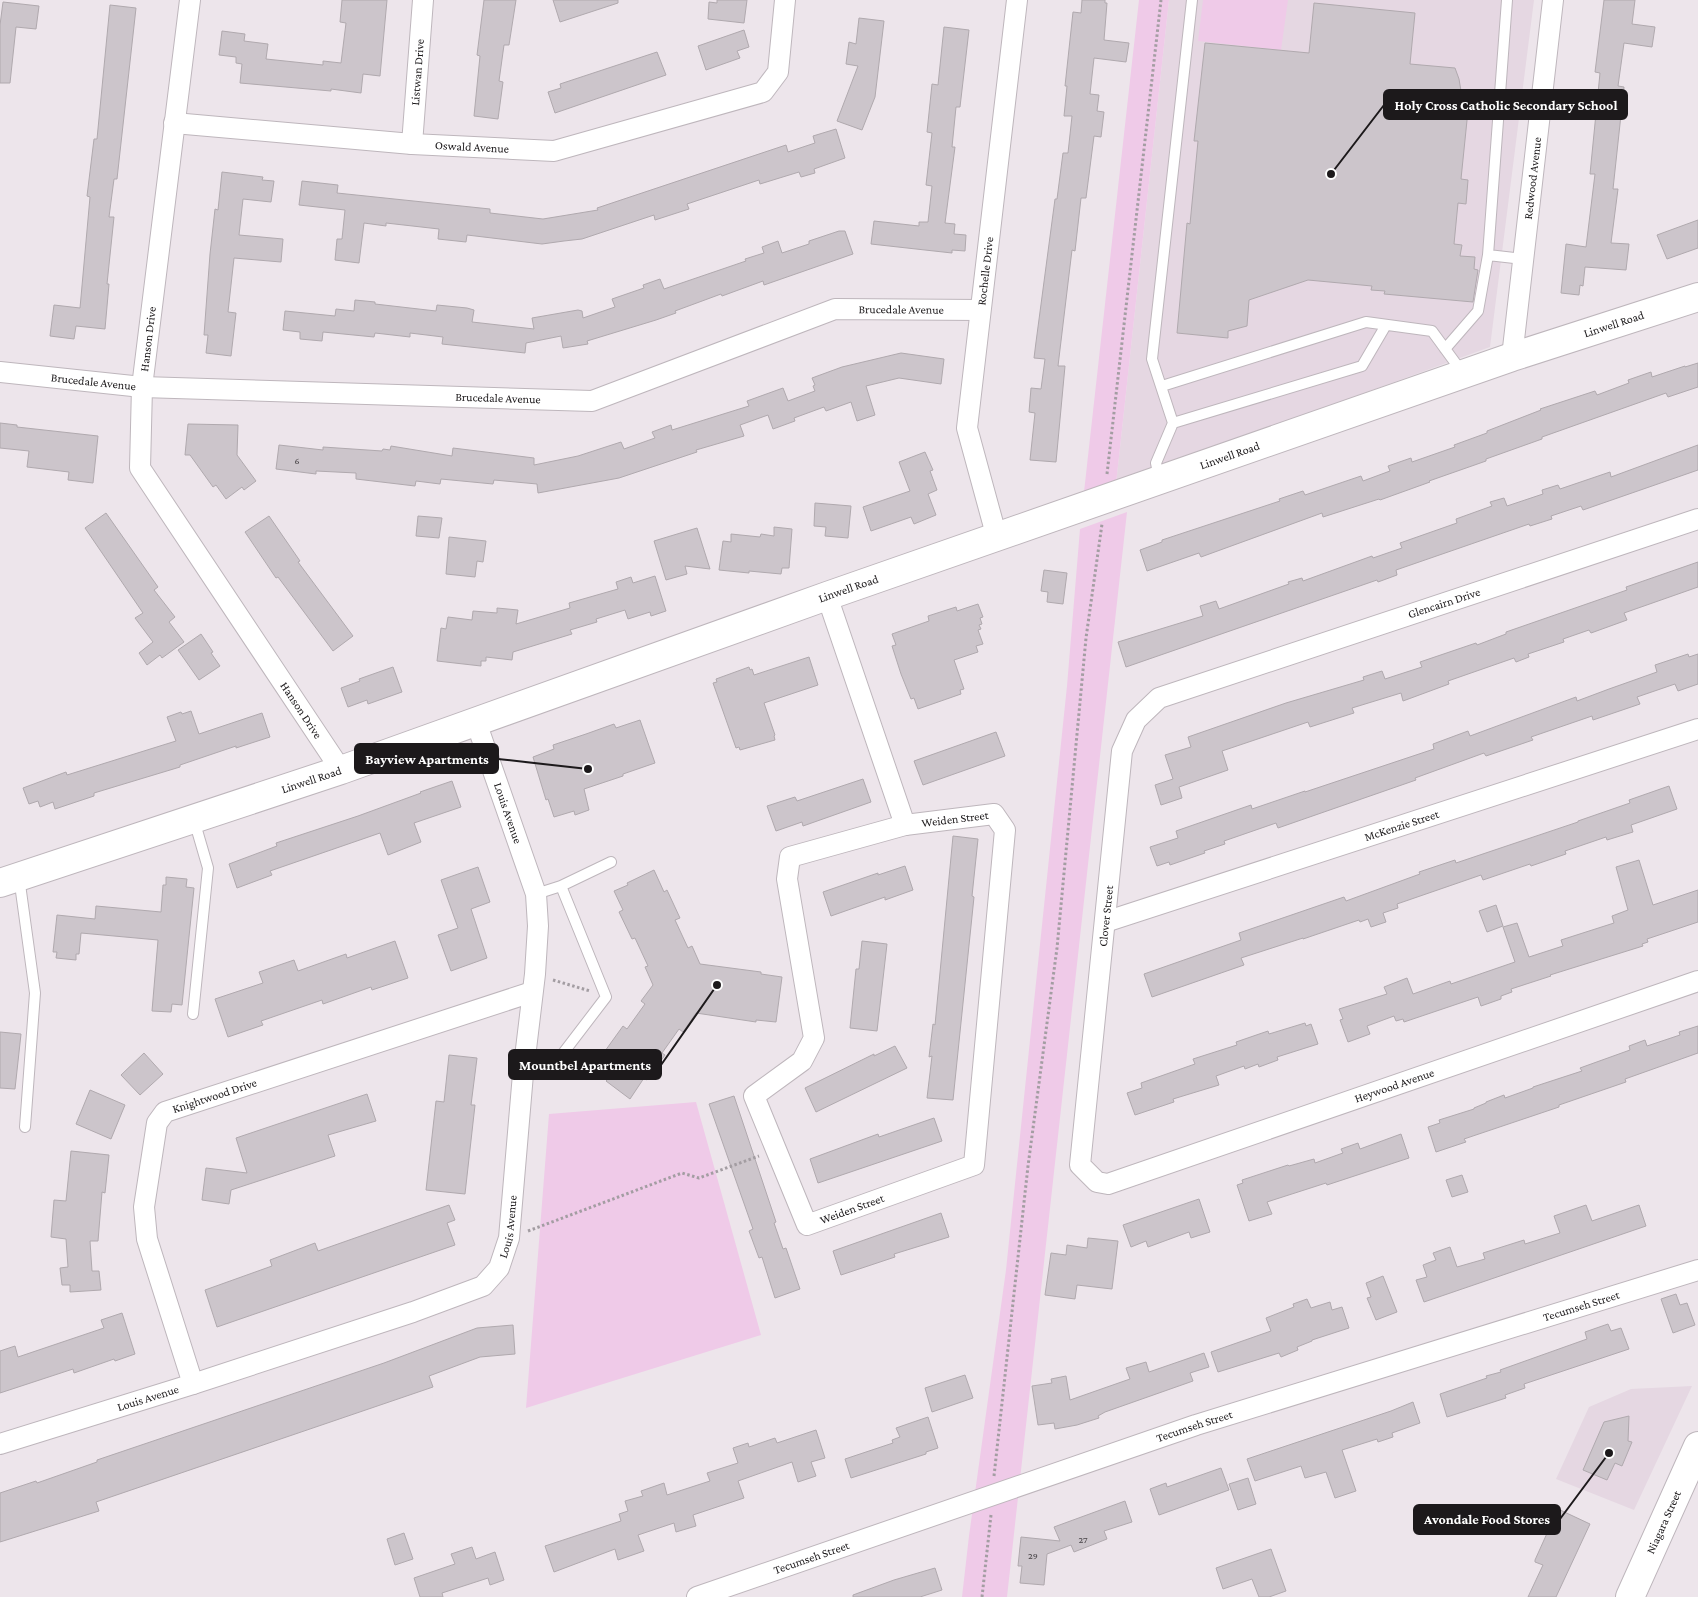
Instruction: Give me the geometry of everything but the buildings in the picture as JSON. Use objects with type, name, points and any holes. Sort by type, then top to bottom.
[{"type":"main road","name":"Linwell Road","points":[[9,880],[341,770],[827,596],[1160,482],[1463,374],[1698,297]]},
{"type":"main road","name":"Niagara Street","points":[[1630,1597],[1698,1446]]},
{"type":"street","name":"Hanson Drive","points":[[190,0],[142,387],[140,468],[341,770]]},
{"type":"street","name":"Listwan Drive","points":[[412,144],[424,0]]},
{"type":"street","name":"Oswald Avenue","points":[[174,123],[412,144],[554,151],[763,92],[778,72],[784,0]]},
{"type":"street","name":"Rochelle Drive","points":[[997,538],[967,428],[1017,0]]},
{"type":"street","name":"Redwood Avenue","points":[[1512,357],[1553,0]]},
{"type":"street","name":"Brucedale Avenue","points":[[0,372],[142,387],[592,401],[835,308],[980,310]]},
{"type":"street","name":"Glencairn Drive","points":[[1191,688],[1698,519]]},
{"type":"street","name":"Weiden Street","points":[[827,596],[905,825]]},
{"type":"street","name":"Clover Street","points":[[1091,1176],[1080,1166],[1122,751],[1136,720],[1159,698],[1191,688]]},
{"type":"street","name":"Louis Avenue","points":[[0,1444],[193,1384],[413,1312],[483,1286],[499,1268],[510,1238],[538,926],[536,894],[476,722]]},
{"type":"street","name":"McKenzie Street","points":[[1105,922],[1698,729]]},
{"type":"street","name":"Weiden Street","points":[[994,814],[1005,830],[974,1165],[806,1225],[754,1096],[802,1061],[814,1038],[787,879],[790,857],[905,825],[994,814]]},
{"type":"street","name":"Heywood Avenue","points":[[1091,1176],[1097,1182],[1108,1184],[1698,981]]},
{"type":"street","name":"Knightwood Drive","points":[[193,1384],[147,1239],[144,1207],[157,1122],[165,1112],[533,983]]},
{"type":"street","name":"Tecumseh Street","points":[[697,1597],[1196,1425],[1698,1270]]},
{"type":"lane","points":[[1160,482],[1156,463],[1173,423],[1152,359],[1192,0]]},
{"type":"lane","points":[[1445,349],[1478,311],[1488,255],[1507,0]]},
{"type":"lane","points":[[1488,255],[1523,259]]},
{"type":"lane","points":[[1162,386],[1366,322],[1432,331],[1463,374]]},
{"type":"lane","points":[[1173,423],[1362,366],[1386,325]]},
{"type":"lane","points":[[193,1014],[208,868],[194,819]]},
{"type":"lane","points":[[536,894],[561,886],[611,862]]},
{"type":"lane","points":[[9,880],[36,994],[25,1127]]},
{"type":"lane","points":[[524,1074],[551,1069],[606,997],[561,886]]},
{"type":"path","points":[[1106,480],[1161,0]]},
{"type":"path","points":[[994,1478],[1028,1166],[1057,948],[1086,638],[1103,518]]},
{"type":"path","points":[[533,983],[606,997]]},
{"type":"path","points":[[510,1238],[682,1173],[699,1178],[776,1150]]},
{"type":"path","points":[[982,1597],[991,1512]]},
{"type":"shaded area","points":[[1139,0],[1169,0],[1116,484],[1084,492]]},
{"type":"shaded area","points":[[1169,0],[1534,0],[1490,347],[1116,484]]},
{"type":"shaded area","points":[[1203,0],[1288,0],[1281,50],[1198,41]]},
{"type":"shaded area","points":[[1127,512],[1007,1597],[962,1597],[1006,1270],[1067,686],[1080,529]]},
{"type":"shaded area","points":[[696,1102],[761,1335],[526,1408],[549,1114]]},
{"type":"shaded area","points":[[1692,1386],[1634,1510],[1556,1479],[1589,1407],[1631,1389]]},
{"type":"place","name":"Holy Cross Catholic Secondary School","points":[[1331,174]]},
{"type":"place","name":"Bayview Apartments","points":[[588,769]]},
{"type":"place","name":"Mountbel Apartments","points":[[717,985]]},
{"type":"place","name":"Avondale Food Stores","points":[[1609,1453]]}]
